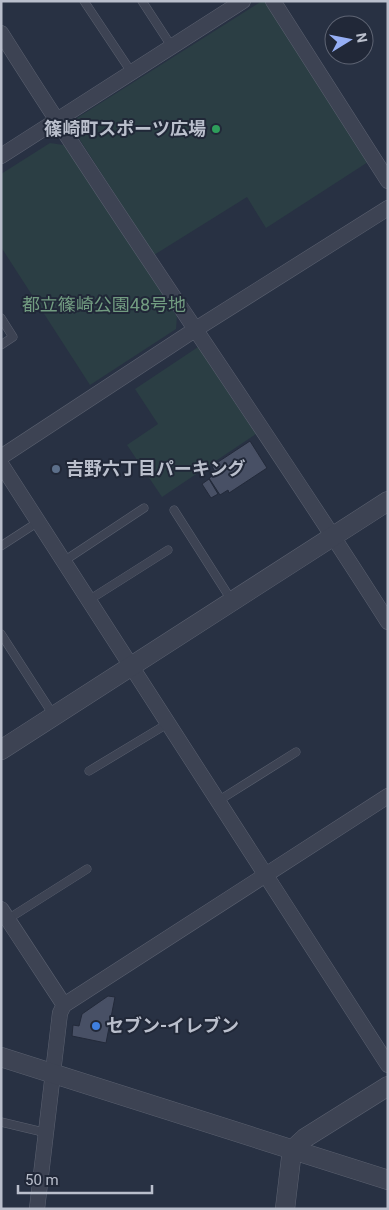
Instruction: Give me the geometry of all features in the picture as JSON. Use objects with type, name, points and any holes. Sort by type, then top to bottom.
[{"type":"street","points":[[1,156],[244,1]]},
{"type":"street","points":[[273,1],[388,181]]},
{"type":"street","points":[[1,33],[56,121],[196,329],[388,622]]},
{"type":"street","points":[[1,457],[196,329],[388,208]]},
{"type":"street","points":[[1,464],[130,667],[388,1064]]},
{"type":"street","points":[[1,750],[388,501]]},
{"type":"street","points":[[38,1209],[60,1013],[64,1005],[388,796]]},
{"type":"street","points":[[5,914],[64,1005]]},
{"type":"street","points":[[1,1057],[388,1180]]},
{"type":"street","points":[[285,1209],[292,1150],[306,1138],[388,1086]]},
{"type":"lane","points":[[84,1],[132,73]]},
{"type":"lane","points":[[142,1],[172,47]]},
{"type":"lane","points":[[1,318],[13,337],[1,345]]},
{"type":"lane","points":[[64,561],[144,508]]},
{"type":"lane","points":[[174,510],[232,601]]},
{"type":"lane","points":[[1,546],[38,522]]},
{"type":"lane","points":[[89,600],[168,550]]},
{"type":"lane","points":[[1,634],[54,716]]},
{"type":"lane","points":[[88,771],[167,724]]},
{"type":"lane","points":[[218,801],[296,752]]},
{"type":"lane","points":[[5,914],[87,869]]},
{"type":"lane","points":[[1,1122],[46,1134]]},
{"type":"green space","points":[[262,1],[266,1],[368,162],[266,228],[247,197],[154,255],[69,123]]},
{"type":"green space","name":"都立篠崎公園48号地","points":[[50,143],[64,145],[177,316],[176,329],[90,385],[1,247],[1,174]]},
{"type":"green space","points":[[198,347],[256,434],[162,497],[127,445],[158,424],[135,389]]},
{"type":"building","points":[[250,441],[267,468],[229,493],[228,490],[220,495],[209,478],[216,474],[212,466]]},
{"type":"building","points":[[209,479],[218,494],[211,498],[202,484]]},
{"type":"building","points":[[108,996],[115,997],[106,1043],[72,1036],[73,1025],[79,1026],[82,1014]]},
{"type":"place","name":"篠崎町スポーツ広場","points":[[216,129]]},
{"type":"place","name":"吉野六丁目パーキング","points":[[56,469]]},
{"type":"place","name":"セブン-イレブン","points":[[96,1026]]}]
